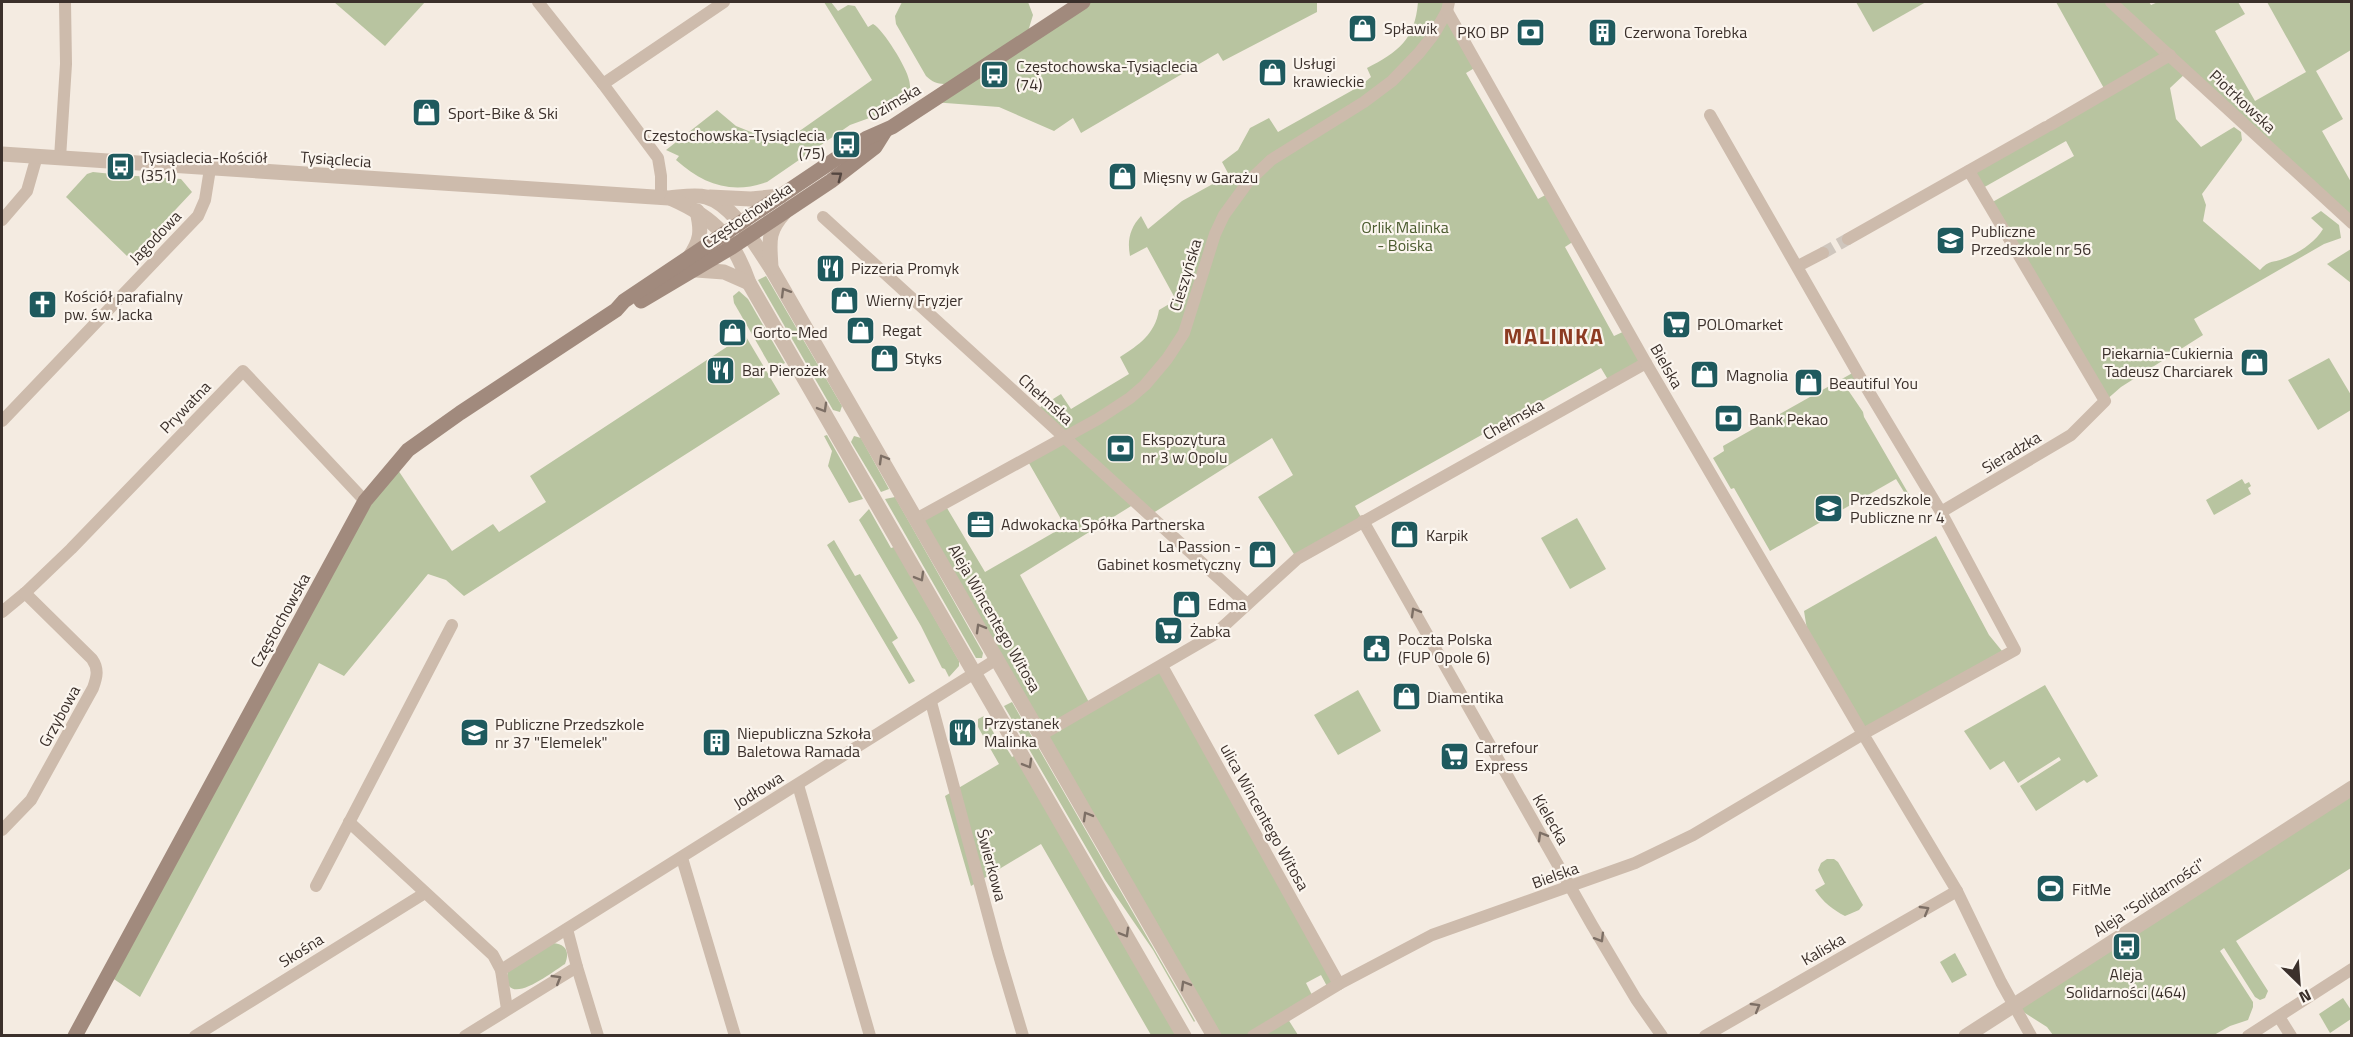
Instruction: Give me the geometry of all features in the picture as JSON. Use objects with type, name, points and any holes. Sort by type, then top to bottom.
[{"type":"main road","name":"Ozimska","points":[[728,241],[738,224],[785,202],[867,138],[885,131],[1083,2]]},
{"type":"main road","name":"Częstochowska","points":[[75,1035],[365,501],[408,450],[616,310],[624,301],[693,264],[728,241],[749,237],[785,202]]},
{"type":"street","points":[[60,158],[66,64],[65,2]]},
{"type":"street","points":[[538,2],[603,84],[657,158],[665,197]]},
{"type":"street","points":[[603,84],[724,2]]},
{"type":"street","name":"Piotrkowska","points":[[2111,2],[2352,223]]},
{"type":"street","name":"Bielska","points":[[1448,6],[1646,363],[1957,891],[2014,1006],[2031,1035]]},
{"type":"street","name":"Cieszyńska","points":[[916,519],[1130,398],[1167,359],[1180,339],[1189,320],[1201,272],[1215,234],[1224,215],[1248,182],[1271,160],[1365,102],[1392,81],[1419,54],[1448,6]]},
{"type":"street","points":[[1848,239],[2170,55]]},
{"type":"street","points":[[1710,115],[1941,512],[2015,650],[1863,734]]},
{"type":"street","name":"Tysiąclecia","points":[[2,154],[665,197],[704,196],[785,202]]},
{"type":"street","points":[[2,220],[27,191],[37,156]]},
{"type":"street","name":"Jagodowa","points":[[2,421],[198,216],[205,200],[210,169]]},
{"type":"street","name":"Sieradzka","points":[[1941,512],[2071,435],[2105,401],[1969,171]]},
{"type":"street","points":[[704,196],[719,202],[738,224]]},
{"type":"street","name":"Tysiąclecia","points":[[665,197],[696,211],[716,225],[728,241]]},
{"type":"street","points":[[771,268],[769,238],[785,202]]},
{"type":"street","points":[[696,211],[699,239],[693,264],[724,272],[749,283]]},
{"type":"street","name":"Chełmska","points":[[823,217],[1247,604]]},
{"type":"street","name":"Aleja Wincentego Witosa","points":[[738,224],[771,268],[1214,1035]]},
{"type":"street","points":[[728,241],[749,283],[1184,1035]]},
{"type":"street","points":[[1798,266],[1823,253]]},
{"type":"street","name":"Chełmska","points":[[1041,735],[1215,634],[1297,559],[1646,363]]},
{"type":"street","name":"Prywatna","points":[[25,593],[71,549],[243,371],[365,501]]},
{"type":"street","points":[[835,430],[857,416]]},
{"type":"street","name":"Kielecka","points":[[1363,521],[1636,999],[1662,1035]]},
{"type":"street","points":[[2,612],[25,593]]},
{"type":"street","name":"Grzybowa","points":[[2,830],[31,800],[93,688],[97,675],[97,666],[92,659],[25,593]]},
{"type":"street","points":[[316,886],[452,625]]},
{"type":"street","name":"Jodłowa","points":[[501,970],[997,659]]},
{"type":"street","name":"ulica Wincentego Witosa","points":[[1162,666],[1340,984]]},
{"type":"street","name":"Świerkowa","points":[[931,702],[998,952],[1023,1035]]},
{"type":"street","name":"Bielska","points":[[1253,1035],[1340,984],[1432,935],[1635,863],[1701,830],[1863,734]]},
{"type":"street","points":[[798,785],[870,1035]]},
{"type":"street","name":"Aleja \"Solidarności\"","points":[[1965,1035],[2014,1006],[2352,788]]},
{"type":"street","points":[[349,822],[493,955],[501,970],[507,1009]]},
{"type":"street","points":[[682,858],[735,1035]]},
{"type":"street","name":"Kaliska","points":[[1705,1035],[1957,891]]},
{"type":"street","name":"Skośna","points":[[195,1035],[425,893]]},
{"type":"street","points":[[567,929],[598,1035]]},
{"type":"street","points":[[465,1035],[577,967]]},
{"type":"street","points":[[2248,1035],[2352,969]]},
{"type":"street","points":[[2278,1017],[2291,1035]]},
{"type":"green space","points":[[334,2],[425,2],[385,46]]},
{"type":"green space","points":[[824,2],[831,2],[838,11],[848,5],[855,6],[868,27],[873,24],[883,33],[907,74],[910,83],[908,104],[850,125],[767,182],[754,186],[730,187],[707,181],[676,160],[679,156],[666,150],[717,110],[736,126],[781,144],[872,80]]},
{"type":"green space","points":[[902,2],[1028,2],[1033,15],[1026,38],[1083,2],[1317,2],[1317,12],[1223,61],[1218,53],[1081,133],[1073,118],[1054,131],[999,107],[932,102],[960,82],[938,83],[926,76],[896,24],[895,16]]},
{"type":"green space","name":"Orlik Malinka - Boiska","points":[[1418,2],[1449,2],[1478,66],[1466,73],[1538,199],[1551,192],[1577,239],[1565,247],[1614,336],[1627,330],[1646,363],[1610,383],[1601,368],[1355,506],[1363,521],[1297,559],[1258,497],[1293,475],[1272,438],[1150,515],[1136,503],[1020,575],[1091,706],[1162,666],[1339,984],[1329,990],[1321,975],[1306,983],[1314,999],[1286,1016],[1298,1035],[1213,1035],[916,519],[944,503],[985,572],[1065,526],[1026,458],[1063,438],[1034,411],[1061,394],[1071,409],[1129,374],[1120,357],[1140,343],[1150,332],[1159,310],[1176,300],[1147,247],[1130,256],[1130,234],[1137,221],[1141,216],[1148,229],[1182,201],[1229,175],[1222,162],[1238,150],[1250,128],[1269,118],[1278,132],[1360,86],[1371,77],[1367,68],[1396,50],[1409,35]]},
{"type":"green space","points":[[1856,2],[1926,2],[1873,32]]},
{"type":"green space","points":[[2056,2],[2149,2],[2151,5],[2158,2],[2238,2],[2245,14],[2215,31],[2255,101],[2306,72],[2267,2],[2351,2],[2351,50],[2316,71],[2343,119],[2322,131],[2351,182],[2351,223],[2187,72],[2170,88],[2176,119],[2201,147],[2234,127],[2241,132],[2242,140],[2202,194],[2206,205],[2203,221],[2260,270],[2265,265],[2299,252],[2310,244],[2323,229],[2311,218],[2321,211],[2339,225],[2341,238],[2324,244],[2194,319],[2203,335],[2121,387],[2105,401],[1989,204],[2074,156],[2066,141],[1981,189],[1969,171],[2106,92]]},
{"type":"green space","points":[[93,172],[112,174],[111,180],[120,181],[121,175],[181,179],[192,192],[133,255],[127,256],[66,197],[87,174]]},
{"type":"green space","points":[[2351,249],[2351,283],[2327,264]]},
{"type":"green space","points":[[766,276],[842,406],[840,412],[833,410],[758,280]]},
{"type":"green space","points":[[739,291],[748,299],[785,363],[772,369],[734,303],[733,296]]},
{"type":"green space","points":[[745,335],[780,394],[464,596],[446,580],[428,574],[344,676],[319,663],[140,997],[108,975],[394,464],[452,551],[493,524],[499,532],[546,502],[530,476]]},
{"type":"green space","points":[[2329,358],[2351,395],[2351,410],[2318,430],[2288,380]]},
{"type":"green space","points":[[1856,371],[1863,381],[1848,390],[1863,412],[1911,498],[1909,500],[1896,479],[1770,551],[1734,488],[1731,489],[1713,458],[1724,451],[1723,446]]},
{"type":"green space","points":[[827,435],[863,499],[849,503],[828,466],[832,451],[824,436]]},
{"type":"green space","points":[[854,436],[861,438],[889,489],[881,492],[851,442]]},
{"type":"green space","points":[[2242,479],[2245,484],[2249,482],[2251,486],[2248,488],[2251,494],[2214,515],[2206,500]]},
{"type":"green space","points":[[895,497],[983,653],[982,658],[976,658],[885,499]]},
{"type":"green space","points":[[869,509],[891,548],[894,547],[959,661],[959,666],[949,677],[859,520]]},
{"type":"green space","points":[[1577,518],[1606,569],[1570,589],[1541,538]]},
{"type":"green space","points":[[1936,536],[1989,635],[2002,651],[1861,730],[1809,642],[1804,611]]},
{"type":"green space","points":[[834,540],[855,576],[860,574],[898,638],[892,642],[915,681],[909,684],[827,545]]},
{"type":"green space","points":[[2045,685],[2098,776],[2087,783],[2084,780],[2036,811],[2020,786],[2061,760],[2059,757],[2018,783],[2004,761],[1990,770],[1964,731]]},
{"type":"green space","points":[[1358,690],[1381,731],[1338,755],[1314,715]]},
{"type":"green space","points":[[1012,702],[1194,1022],[1153,950],[1105,880],[1004,706]]},
{"type":"green space","points":[[984,716],[999,742],[1002,741],[1012,757],[1021,752],[1184,1035],[1151,1035],[1041,844],[971,886],[945,796],[999,764],[978,727],[978,719]]},
{"type":"green space","points":[[2351,788],[2351,868],[2236,941],[2268,991],[2265,998],[2260,1000],[2255,997],[2224,948],[2220,951],[2253,1002],[2248,1020],[2214,1035],[2053,1035],[2047,1027],[2014,1006]]},
{"type":"green space","points":[[1827,859],[1834,859],[1838,862],[1863,905],[1859,910],[1845,916],[1828,905],[1815,890],[1825,884],[1818,870],[1821,863]]},
{"type":"green space","points":[[553,943],[566,949],[565,964],[546,977],[521,989],[509,986],[508,972]]},
{"type":"green space","points":[[1955,953],[1967,975],[1952,983],[1940,962]]},
{"type":"green space","points":[[2343,998],[2351,1010],[2351,1019],[2330,1033],[2319,1014]]},
{"type":"tunnel","points":[[1823,253],[1848,239]]},
{"type":"place","name":"Spławik","points":[[1363,28]]},
{"type":"place","name":"PKO BP","points":[[1530,32]]},
{"type":"place","name":"Czerwona Torebka","points":[[1603,32]]},
{"type":"place","name":"Usługi krawieckie","points":[[1272,72]]},
{"type":"place","name":"Częstochowska-Tysiąclecia (74)","points":[[995,75]]},
{"type":"place","name":"Sport-Bike & Ski","points":[[427,113]]},
{"type":"place","name":"Częstochowska-Tysiąclecia (75)","points":[[846,144]]},
{"type":"place","name":"Tysiąclecia-Kościół (351)","points":[[120,166]]},
{"type":"place","name":"Mięsny w Garażu","points":[[1122,177]]},
{"type":"place","name":"Publiczne Przedszkole nr 56","points":[[1950,240]]},
{"type":"place","name":"Pizzeria Promyk","points":[[830,268]]},
{"type":"place","name":"Wierny Fryzjer","points":[[845,300]]},
{"type":"place","name":"Kościół parafialny pw. św. Jacka","points":[[43,305]]},
{"type":"place","name":"POLOmarket","points":[[1676,324]]},
{"type":"place","name":"Regat","points":[[861,330]]},
{"type":"place","name":"Gorto-Med","points":[[732,332]]},
{"type":"place","name":"Styks","points":[[884,358]]},
{"type":"place","name":"Piekarnia-Cukiernia Tadeusz Charciarek","points":[[2254,362]]},
{"type":"place","name":"Bar Pierożek","points":[[721,370]]},
{"type":"place","name":"Magnolia","points":[[1705,375]]},
{"type":"place","name":"Beautiful You","points":[[1808,383]]},
{"type":"place","name":"Bank Pekao","points":[[1728,419]]},
{"type":"place","name":"Ekspozytura nr 3 w Opolu","points":[[1121,448]]},
{"type":"place","name":"Przedszkole Publiczne nr 4","points":[[1829,508]]},
{"type":"place","name":"Adwokacka Spółka Partnerska","points":[[980,524]]},
{"type":"place","name":"Karpik","points":[[1405,535]]},
{"type":"place","name":"La Passion - Gabinet kosmetyczny","points":[[1262,555]]},
{"type":"place","name":"Edma","points":[[1187,604]]},
{"type":"place","name":"Żabka","points":[[1169,631]]},
{"type":"place","name":"Poczta Polska (FUP Opole 6)","points":[[1377,648]]},
{"type":"place","name":"Diamentika","points":[[1406,697]]},
{"type":"place","name":"Przystanek Malinka","points":[[963,732]]},
{"type":"place","name":"Publiczne Przedszkole nr 37 \"Elemelek\"","points":[[474,733]]},
{"type":"place","name":"Niepubliczna Szkoła Baletowa Ramada","points":[[716,742]]},
{"type":"place","name":"Carrefour Express","points":[[1454,756]]},
{"type":"place","name":"FitMe","points":[[2051,889]]},
{"type":"place","name":"Aleja Solidarności (464)","points":[[2126,946]]},
{"type":"district","name":"MALINKA","points":[[1554,336]]}]
